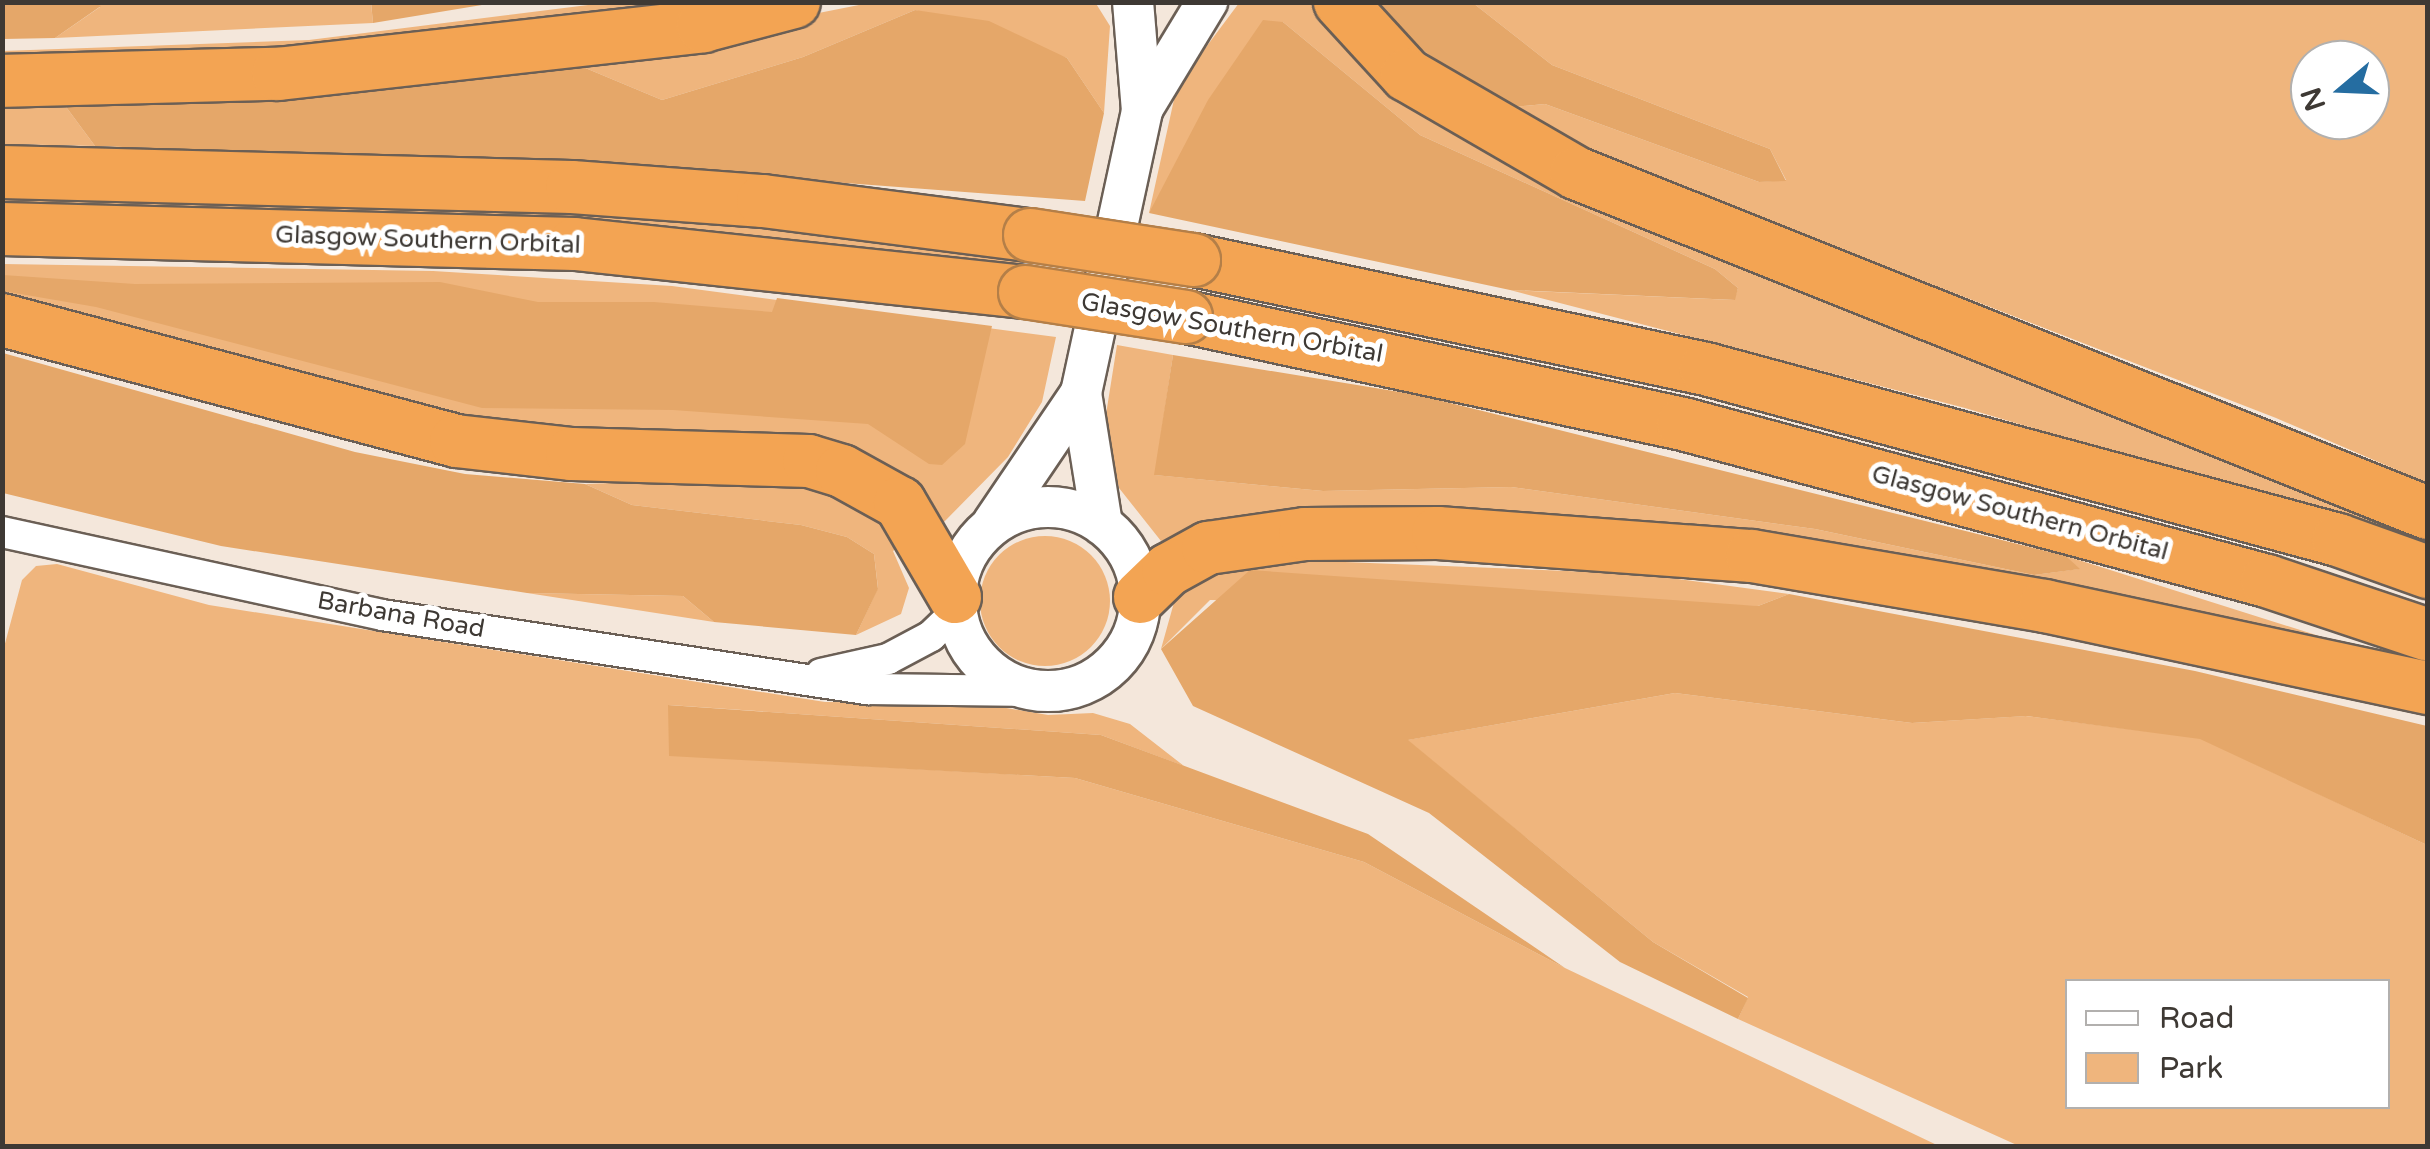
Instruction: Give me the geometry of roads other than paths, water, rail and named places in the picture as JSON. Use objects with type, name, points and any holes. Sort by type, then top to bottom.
[{"type":"highway","points":[[2,81],[278,74],[702,26],[794,2]]},
{"type":"highway","points":[[1340,2],[1408,75],[1576,173],[2428,513]]},
{"type":"highway","points":[[2,172],[572,186],[763,201],[1194,260],[1706,369],[2189,498],[2428,572]]},
{"type":"highway","name":"Glasgow Southern Orbital","points":[[2,229],[575,244],[1025,292],[1186,317],[1684,424],[2267,581],[2428,635]]},
{"type":"highway","points":[[2,320],[456,441],[572,454],[809,461],[842,471],[900,503],[955,604]]},
{"type":"highway","points":[[1140,597],[1184,558],[1208,548],[1305,534],[1438,533],[1752,556],[2064,610],[2428,688]]},
{"type":"street","points":[[1081,393],[990,526],[970,548],[955,604],[968,647],[984,667],[1035,691],[1070,690],[1108,668],[1134,632],[1140,597],[1131,558],[1102,524],[1081,393],[1142,111],[1133,2]]},
{"type":"street","points":[[1142,111],[1206,2]]},
{"type":"street","points":[[990,526],[1045,506],[1102,524]]},
{"type":"street","name":"Barbana Road","points":[[4,539],[382,615],[917,693],[1035,691]]},
{"type":"street","name":"Barbana Road","points":[[803,676],[888,659],[931,636],[955,604]]}]
